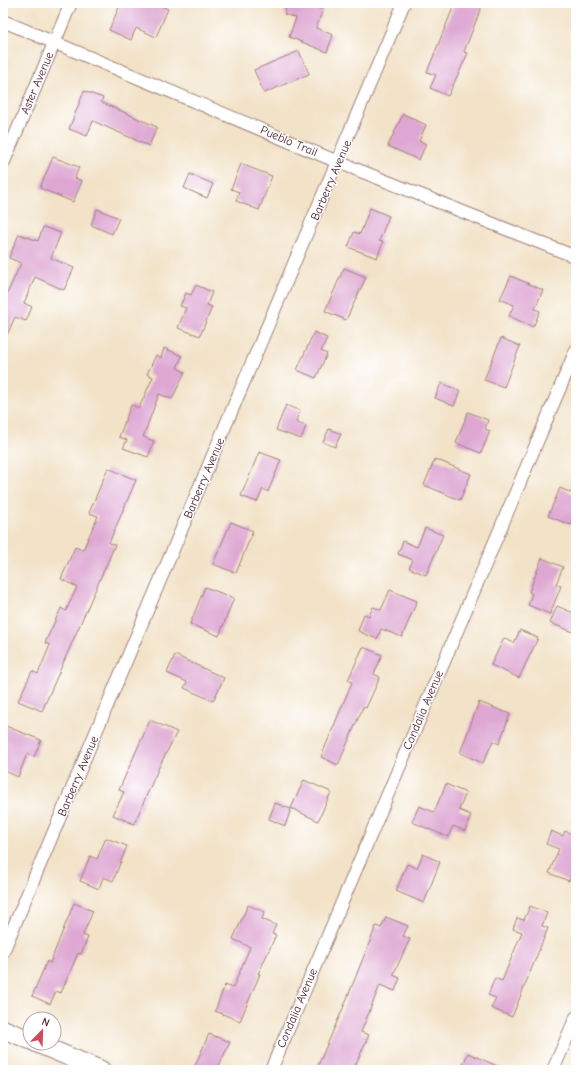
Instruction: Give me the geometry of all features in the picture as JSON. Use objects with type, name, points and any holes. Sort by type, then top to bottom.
[{"type":"street","name":"Aster Avenue","points":[[3,164],[71,3]]},
{"type":"street","name":"Barberry Avenue","points":[[3,952],[404,3]]},
{"type":"street","name":"Pueblo Trail","points":[[3,21],[54,44],[338,162],[576,257]]},
{"type":"street","name":"Condalia Avenue","points":[[271,1070],[576,350]]},
{"type":"street","points":[[553,1070],[576,1017]]},
{"type":"street","points":[[3,1029],[22,1037]]},
{"type":"street","points":[[55,1051],[101,1070]]},
{"type":"building","points":[[121,3],[155,3],[168,9],[156,37],[136,28],[131,40],[109,30]]},
{"type":"building","points":[[288,3],[297,6],[298,3],[305,3],[323,10],[316,28],[333,35],[327,52],[289,37],[296,18],[284,14]]},
{"type":"building","points":[[455,3],[483,3],[464,52],[468,53],[448,96],[430,88],[436,75],[427,72]]},
{"type":"building","points":[[299,51],[309,74],[264,93],[254,70]]},
{"type":"building","points":[[84,91],[103,98],[101,102],[157,127],[149,146],[93,121],[87,136],[69,129]]},
{"type":"building","points":[[403,114],[426,125],[419,141],[426,144],[419,160],[388,146]]},
{"type":"building","points":[[53,157],[79,167],[75,178],[82,181],[73,202],[40,188]]},
{"type":"building","points":[[241,164],[272,176],[259,210],[236,201],[239,192],[231,189]]},
{"type":"building","points":[[190,174],[213,184],[207,198],[184,188]]},
{"type":"building","points":[[370,208],[389,216],[379,241],[383,242],[377,258],[348,247],[354,232],[360,234]]},
{"type":"building","points":[[97,209],[119,218],[112,234],[91,225]]},
{"type":"building","points":[[43,227],[61,233],[51,258],[74,268],[64,290],[35,277],[24,303],[32,307],[26,321],[15,317],[3,344],[3,295],[6,296],[21,263],[9,258],[19,234],[38,241]]},
{"type":"building","points":[[344,268],[366,277],[346,320],[325,311]]},
{"type":"building","points":[[511,276],[543,290],[535,309],[540,311],[533,327],[509,316],[514,305],[500,299]]},
{"type":"building","points":[[196,285],[212,292],[207,305],[212,307],[200,336],[178,328],[186,308],[180,306],[186,293],[191,295]]},
{"type":"building","points":[[314,332],[327,338],[321,351],[327,354],[316,378],[297,370]]},
{"type":"building","points":[[501,338],[520,346],[504,387],[484,380]]},
{"type":"building","points":[[164,348],[182,356],[177,368],[185,372],[172,399],[159,394],[143,437],[154,441],[148,457],[123,448],[127,440],[119,437],[131,405],[139,408],[153,377],[147,374],[156,355],[161,358]]},
{"type":"building","points":[[441,383],[460,391],[454,406],[435,398]]},
{"type":"building","points":[[286,405],[300,411],[296,422],[306,426],[301,439],[276,430]]},
{"type":"building","points":[[468,412],[488,420],[485,429],[490,431],[481,453],[456,443]]},
{"type":"building","points":[[329,429],[341,434],[335,447],[323,442]]},
{"type":"building","points":[[259,452],[281,460],[268,492],[263,489],[257,502],[241,496]]},
{"type":"building","points":[[435,459],[471,474],[460,500],[424,485]]},
{"type":"building","points":[[108,468],[136,480],[109,543],[115,545],[42,711],[18,701],[32,671],[38,674],[50,645],[45,643],[61,608],[66,611],[77,587],[61,579],[75,547],[83,550],[98,516],[89,513]]},
{"type":"building","points":[[560,488],[576,495],[576,512],[571,525],[548,516]]},
{"type":"building","points":[[231,522],[253,531],[236,573],[213,564]]},
{"type":"building","points":[[425,528],[443,535],[426,575],[409,568],[413,560],[398,554],[403,541],[417,547]]},
{"type":"building","points":[[542,558],[563,567],[556,584],[561,586],[550,614],[528,605],[532,594],[529,592]]},
{"type":"building","points":[[205,587],[234,598],[219,636],[190,624]]},
{"type":"building","points":[[390,590],[417,601],[402,637],[381,629],[377,639],[358,631],[364,614],[369,616],[373,607],[381,610]]},
{"type":"building","points":[[557,606],[576,614],[576,633],[550,623]]},
{"type":"building","points":[[520,630],[538,638],[519,678],[491,665],[504,638],[514,643]]},
{"type":"building","points":[[363,647],[382,655],[374,674],[380,677],[366,708],[363,707],[338,765],[321,757],[352,682],[348,680]]},
{"type":"building","points":[[175,655],[224,678],[213,701],[184,688],[187,682],[167,673]]},
{"type":"building","points":[[479,702],[510,714],[499,744],[493,741],[483,763],[460,753]]},
{"type":"building","points":[[150,720],[177,732],[159,767],[134,824],[113,815],[124,792],[119,790]]},
{"type":"building","points":[[3,725],[41,740],[34,757],[27,754],[18,777],[3,770]]},
{"type":"building","points":[[304,780],[331,792],[318,821],[291,808]]},
{"type":"building","points":[[446,784],[466,793],[459,810],[471,815],[465,831],[453,826],[448,837],[412,822],[419,806],[434,812]]},
{"type":"building","points":[[275,803],[291,809],[285,826],[269,819]]},
{"type":"building","points":[[551,831],[563,836],[565,831],[576,836],[576,863],[569,881],[549,873],[559,849],[546,844]]},
{"type":"building","points":[[106,838],[127,846],[113,881],[103,877],[99,889],[80,881],[90,856],[97,859]]},
{"type":"building","points":[[423,854],[440,862],[424,903],[396,891],[407,864],[417,868]]},
{"type":"building","points":[[74,903],[93,911],[83,935],[88,937],[81,954],[78,953],[61,993],[56,991],[50,1004],[32,996],[47,961],[50,963]]},
{"type":"building","points":[[248,905],[265,912],[262,919],[276,925],[272,934],[276,935],[258,974],[260,974],[240,1021],[215,1011],[225,985],[233,988],[250,947],[233,939]]},
{"type":"building","points":[[530,906],[547,913],[542,926],[548,928],[512,1017],[491,1008],[496,998],[488,995],[495,978],[502,981],[522,932],[513,929],[517,918],[524,920]]},
{"type":"building","points":[[386,917],[408,926],[403,936],[410,939],[393,975],[400,978],[395,991],[380,985],[361,1032],[369,1035],[353,1070],[316,1070],[344,1006],[376,926],[381,928]]},
{"type":"building","points":[[209,1034],[230,1042],[217,1070],[193,1070]]},
{"type":"building","points":[[468,1053],[506,1070],[461,1070]]}]
